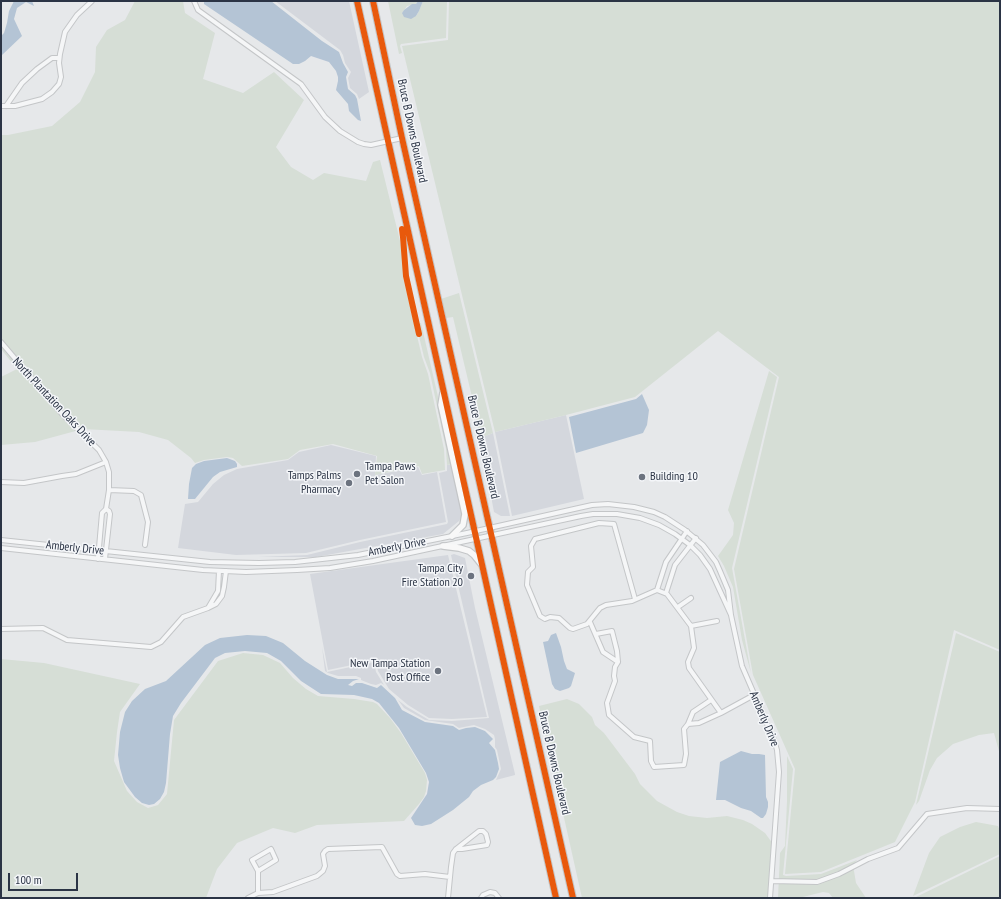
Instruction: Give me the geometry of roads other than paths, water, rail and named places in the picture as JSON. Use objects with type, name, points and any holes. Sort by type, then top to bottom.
[{"type":"main road","name":"Bruce B Downs Boulevard","points":[[357,1],[556,898]]},
{"type":"main road","name":"Bruce B Downs Boulevard","points":[[373,1],[402,138],[573,898]]},
{"type":"main road","points":[[443,387],[441,405],[465,514],[463,525],[452,536]]},
{"type":"main road","points":[[443,546],[469,551],[483,566]]},
{"type":"street","points":[[1,106],[15,106],[42,99],[52,92],[61,77],[59,58],[66,32],[77,16],[92,1]]},
{"type":"street","points":[[194,1],[198,10],[301,84],[325,117],[340,131],[358,142],[371,145],[402,138]]},
{"type":"street","points":[[6,106],[22,83],[37,69],[52,58],[59,58]]},
{"type":"street","name":"North Plantation Oaks Drive","points":[[1,342],[3,348],[62,414],[99,450],[106,462]]},
{"type":"street","points":[[1,482],[24,482],[76,474],[106,462],[109,472],[109,490],[106,509],[102,513],[98,559]]},
{"type":"street","points":[[109,490],[134,491],[141,495],[148,522],[145,545]]},
{"type":"street","name":"Amberly Drive","points":[[1,540],[224,563],[288,562],[327,559],[372,552],[452,536],[583,506],[608,504],[634,507],[654,512],[674,522],[696,538],[710,553],[722,575],[729,594],[731,615],[742,666],[774,740],[779,762],[779,785],[770,898]]},
{"type":"street","points":[[105,560],[110,514],[106,509]]},
{"type":"street","name":"Amberly Drive","points":[[1,548],[105,560],[223,571],[253,572],[330,568],[374,561],[581,516],[604,513],[628,515],[659,525],[682,539],[700,555],[710,569],[719,586],[726,607],[731,615]]},
{"type":"street","points":[[635,599],[614,524],[599,523],[535,539],[531,546],[532,567],[528,572],[527,585],[540,616],[545,619],[559,618],[570,628],[573,629],[587,624],[600,608],[606,605],[635,599],[657,590],[668,594],[691,626],[694,648],[688,662],[689,668],[721,713]]},
{"type":"street","points":[[657,590],[666,562],[687,531]]},
{"type":"street","points":[[666,593],[672,571],[696,538]]},
{"type":"street","points":[[670,555],[678,561]]},
{"type":"street","points":[[208,608],[218,591],[224,563]]},
{"type":"street","points":[[1,629],[43,628],[67,640],[151,647],[161,642],[183,617],[216,604],[224,592],[223,571]]},
{"type":"street","points":[[218,591],[224,592]]},
{"type":"street","points":[[678,608],[691,598]]},
{"type":"street","points":[[691,626],[717,621]]},
{"type":"street","points":[[590,622],[603,652],[618,662]]},
{"type":"street","points":[[596,634],[612,631],[617,651],[618,662],[615,666],[615,681],[607,703],[609,716],[634,737],[650,741],[651,761],[654,767],[684,765],[686,754],[684,729],[693,712],[711,700]]},
{"type":"street","points":[[688,724],[699,723],[754,695]]},
{"type":"street","points":[[772,881],[817,882],[839,874],[868,859],[898,848],[927,814],[968,808],[1000,809]]},
{"type":"street","points":[[448,898],[453,853],[456,849],[479,831],[484,831],[486,834],[488,842],[487,846],[456,849]]},
{"type":"street","points":[[248,898],[258,893],[273,892],[317,876],[323,871],[325,866],[323,854],[328,849],[382,847],[397,874],[400,876],[425,874],[450,877]]},
{"type":"street","points":[[258,871],[276,860],[271,849],[252,860],[258,871],[258,893]]},
{"type":"street","points":[[481,898],[483,895],[490,892],[496,894],[499,898]]},
{"type":"water","points":[[14,1],[32,1],[34,6],[26,2],[17,8],[14,19],[22,36],[1,56],[1,36],[4,33],[9,11]]},
{"type":"water","points":[[204,1],[271,1],[322,41],[339,52],[348,72],[346,77],[348,89],[357,99],[361,121],[349,111],[348,104],[336,90],[338,77],[336,71],[329,62],[311,56],[299,64],[293,64],[204,4]]},
{"type":"water","points":[[418,1],[423,1],[416,16],[411,19],[404,17],[402,13],[404,10],[412,4],[416,4]]},
{"type":"water","points":[[642,394],[649,410],[647,425],[643,433],[576,453],[569,417],[636,399]]},
{"type":"water","points":[[227,458],[235,461],[237,467],[220,472],[213,477],[195,499],[188,499],[192,468],[196,464],[204,461]]},
{"type":"water","points":[[556,633],[567,669],[575,673],[571,686],[560,691],[555,689],[552,684],[543,642],[548,641],[551,635]]},
{"type":"water","points":[[247,635],[266,636],[283,643],[305,661],[327,675],[338,679],[359,679],[348,685],[352,686],[356,683],[362,683],[377,688],[381,685],[395,698],[402,710],[425,722],[453,726],[459,730],[475,727],[485,731],[493,739],[489,743],[495,750],[498,763],[499,769],[496,777],[493,780],[481,785],[453,810],[431,824],[422,826],[415,825],[411,818],[427,794],[429,782],[426,773],[399,728],[379,703],[372,699],[354,695],[321,694],[301,681],[281,661],[267,653],[245,651],[225,653],[215,658],[181,703],[173,716],[164,792],[160,799],[154,804],[149,805],[142,803],[135,797],[124,782],[120,768],[118,755],[120,732],[125,712],[132,701],[145,689],[166,681],[205,645],[220,638]]},
{"type":"water","points":[[741,751],[765,755],[766,797],[768,807],[763,818],[725,800],[716,800],[720,762]]},
{"type":"place","name":"Tampa Paws Pet Salon","points":[[357,474]]},
{"type":"place","name":"Building 10","points":[[642,477]]},
{"type":"place","name":"Tamps Palms Pharmacy","points":[[349,483]]},
{"type":"place","name":"Tampa City Fire Station 20","points":[[471,576]]},
{"type":"place","name":"New Tampa Station Post Office","points":[[438,671]]}]
